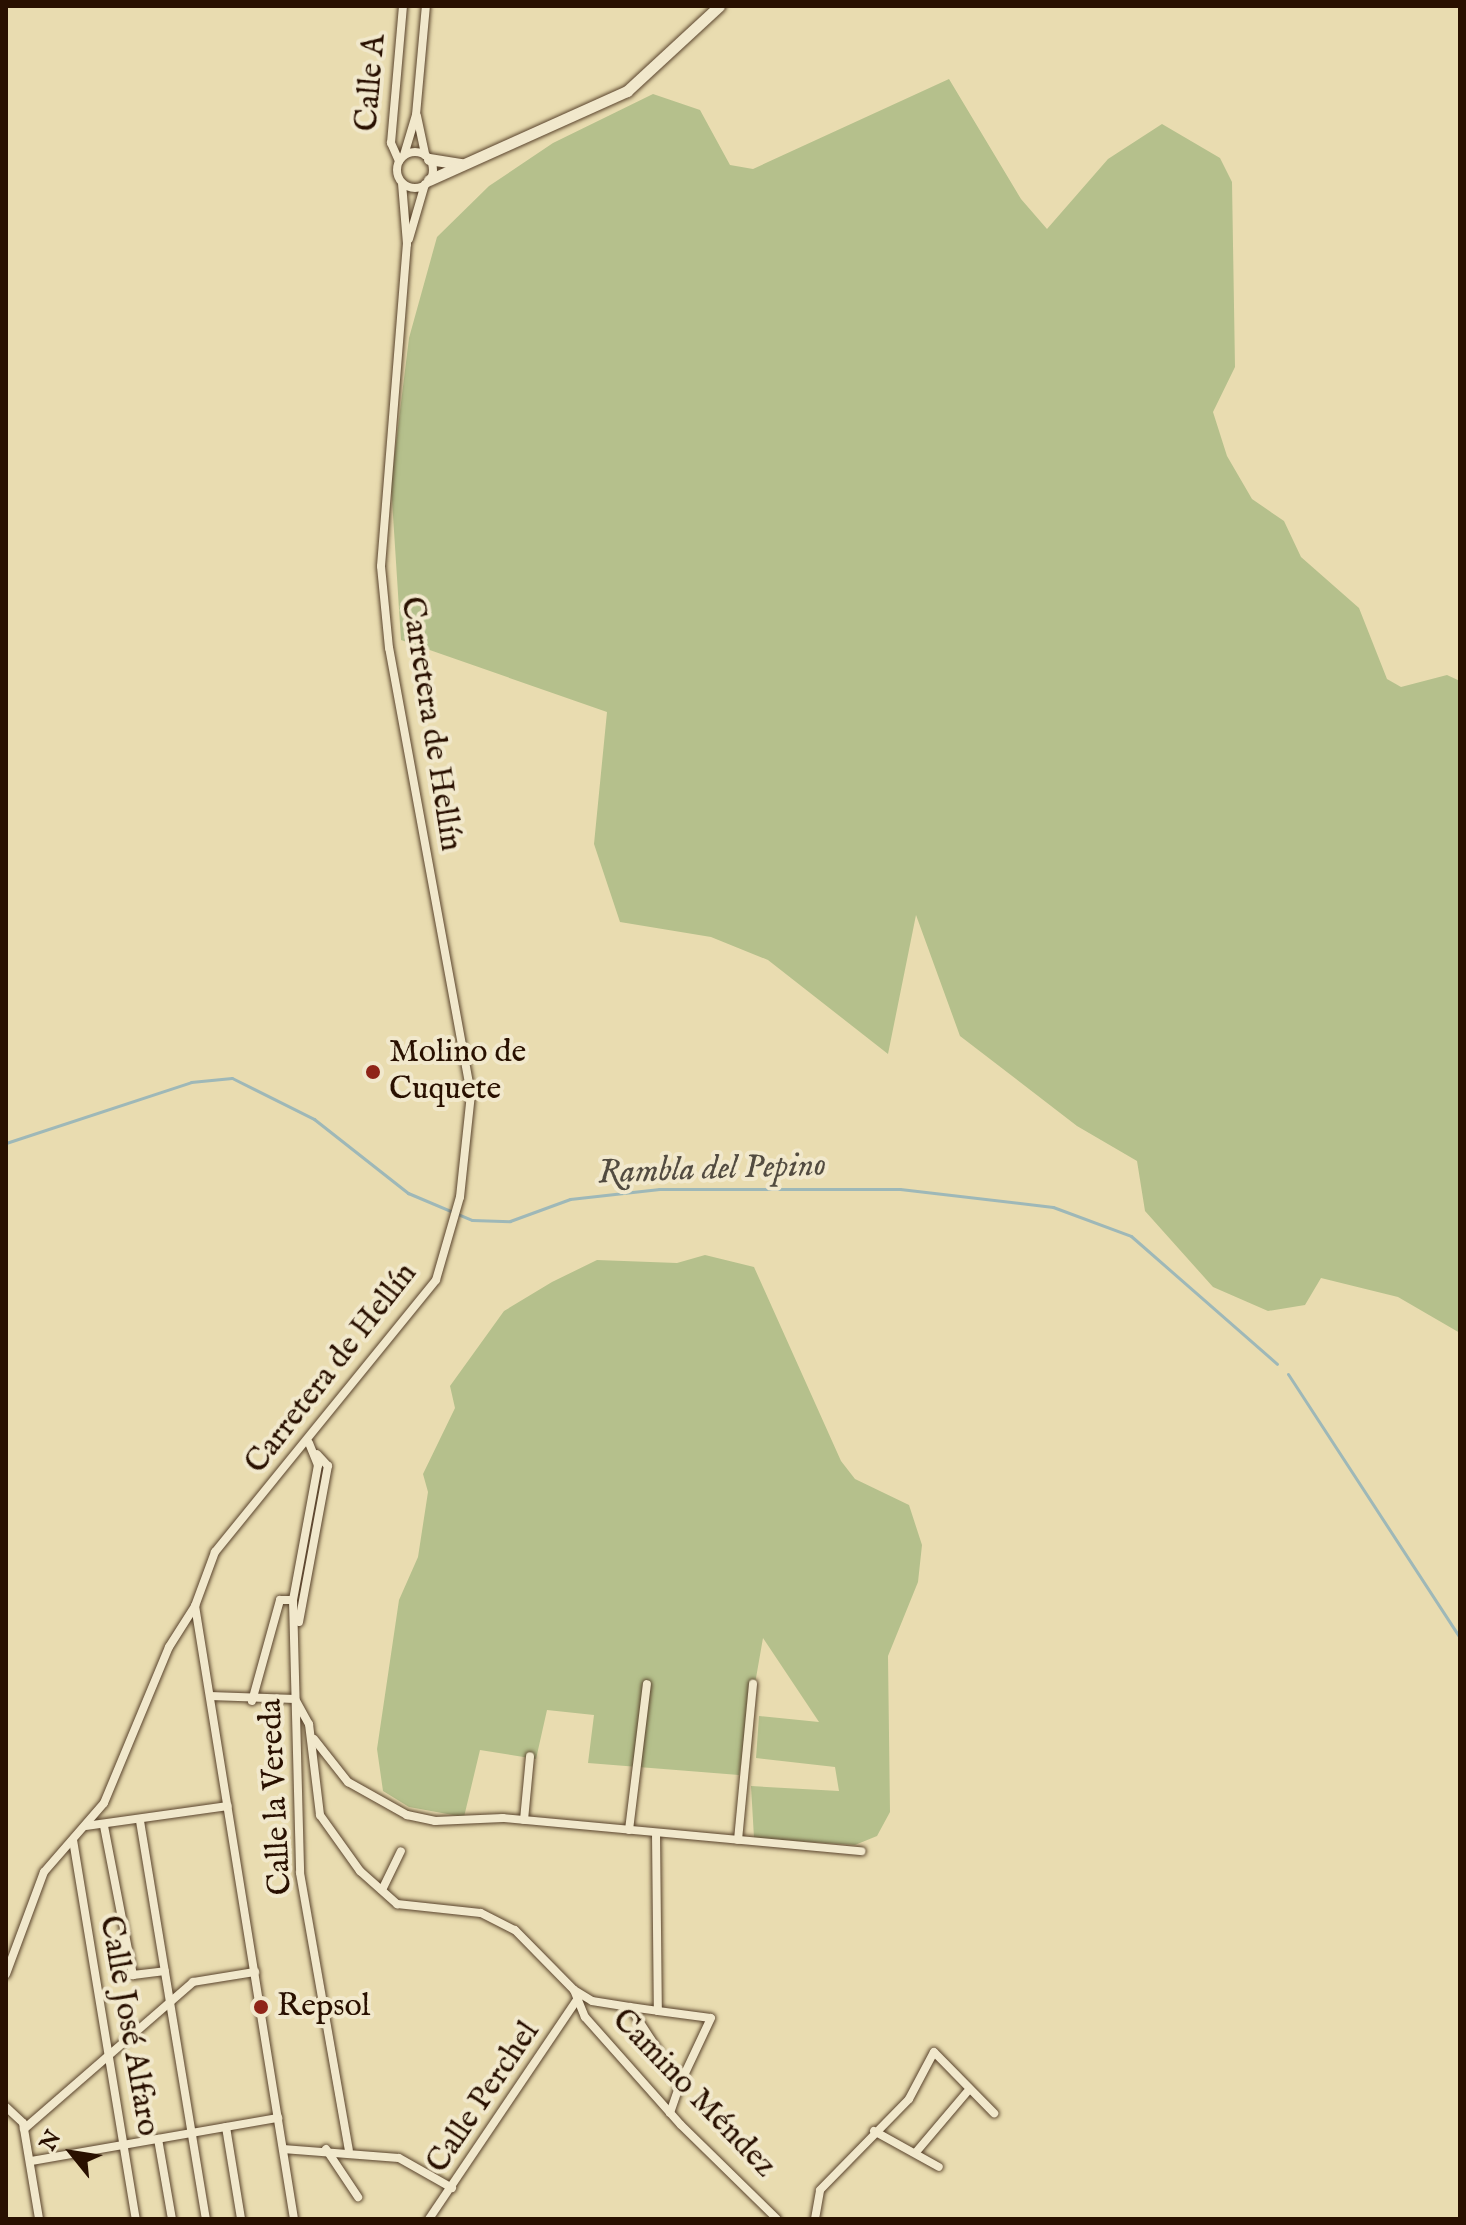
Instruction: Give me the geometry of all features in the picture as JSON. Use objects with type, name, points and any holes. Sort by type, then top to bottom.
[{"type":"street","name":"Calle A","points":[[402,158],[391,150],[403,6]]},
{"type":"street","name":"Carretera de Hellín","points":[[294,2219],[195,1606],[215,1552],[309,1443],[436,1280],[453,1230],[460,1197],[471,1094],[389,648],[381,566],[407,244],[402,158],[416,115],[426,6]]},
{"type":"street","points":[[402,183],[427,182],[627,91],[719,6]]},
{"type":"street","name":"Carretera de Hellín","points":[[407,244],[427,182],[427,157],[416,115]]},
{"type":"street","points":[[402,158],[427,157],[463,164]]},
{"type":"street","points":[[296,1634],[328,1466],[309,1443]]},
{"type":"street","name":"Calle la Vereda","points":[[317,1454],[293,1600],[300,1873],[349,2150]]},
{"type":"street","points":[[252,1701],[280,1600],[293,1600]]},
{"type":"street","points":[[6,1974],[44,1872],[104,1803],[169,1647],[195,1606]]},
{"type":"street","points":[[629,1830],[647,1684]]},
{"type":"street","points":[[738,1840],[753,1684]]},
{"type":"street","points":[[210,1696],[252,1701],[295,1699],[310,1731],[338,1773],[407,1815],[524,1820],[861,1851]]},
{"type":"street","points":[[310,1731],[320,1815],[382,1890],[418,1912],[497,1920],[574,1990],[592,2001],[711,2018],[670,2113]]},
{"type":"street","points":[[524,1820],[530,1756]]},
{"type":"street","points":[[86,1826],[140,1821],[228,1806]]},
{"type":"street","points":[[140,1821],[206,2219]]},
{"type":"street","points":[[104,1826],[133,1975],[165,1971]]},
{"type":"street","points":[[656,1833],[658,2011]]},
{"type":"street","name":"Calle José Alfaro","points":[[73,1840],[136,2219]]},
{"type":"street","points":[[382,1890],[401,1851]]},
{"type":"street","points":[[24,2129],[193,1982],[255,1972]]},
{"type":"street","points":[[574,1990],[576,2001]]},
{"type":"street","name":"Camino Méndez","points":[[576,2001],[670,2113],[777,2219]]},
{"type":"street","name":"Calle Perchel","points":[[429,2219],[576,2001]]},
{"type":"street","points":[[630,2007],[680,2084]]},
{"type":"street","points":[[815,2219],[820,2190],[920,2085],[934,2052],[967,2092],[994,2113]]},
{"type":"street","points":[[917,2151],[967,2092]]},
{"type":"street","points":[[6,2107],[24,2129],[39,2219]]},
{"type":"street","points":[[31,2161],[278,2118]]},
{"type":"street","points":[[226,2127],[241,2219]]},
{"type":"street","points":[[874,2131],[917,2151],[939,2167]]},
{"type":"street","points":[[158,2139],[172,2219]]},
{"type":"street","points":[[283,2149],[349,2150],[399,2158],[452,2188]]},
{"type":"street","points":[[326,2149],[358,2197]]},
{"type":"green space","points":[[949,79],[1021,199],[1047,229],[1108,159],[1162,124],[1220,158],[1232,182],[1235,367],[1213,412],[1227,456],[1252,499],[1284,521],[1301,557],[1359,608],[1387,679],[1401,687],[1447,675],[1460,681],[1460,1333],[1398,1297],[1321,1278],[1305,1305],[1268,1311],[1213,1287],[1145,1211],[1137,1161],[1077,1126],[960,1036],[916,915],[888,1054],[768,960],[711,937],[620,922],[594,844],[607,712],[401,640],[391,484],[409,338],[437,237],[489,186],[553,143],[653,94],[700,110],[730,165],[753,169]]},
{"type":"green space","points":[[705,1255],[754,1267],[841,1461],[855,1479],[909,1505],[922,1545],[918,1582],[888,1656],[890,1812],[877,1836],[855,1845],[754,1838],[751,1786],[839,1791],[835,1767],[756,1758],[759,1716],[819,1722],[763,1638],[739,1775],[588,1763],[594,1715],[547,1710],[536,1759],[480,1750],[464,1817],[409,1807],[383,1791],[377,1749],[399,1600],[418,1557],[428,1492],[423,1474],[455,1408],[450,1386],[504,1311],[552,1282],[597,1260],[677,1263]]},
{"type":"waterway","name":"Rambla del Pepino","points":[[6,1143],[191,1082],[232,1078],[314,1119],[408,1193],[472,1220],[510,1221],[570,1199],[659,1189],[900,1189],[1053,1207],[1131,1236],[1277,1364]]},
{"type":"waterway","name":"Rambla del Pepino","points":[[1288,1374],[1460,1638]]},
{"type":"place","name":"Molino de Cuquete","points":[[373,1072]]},
{"type":"place","name":"Repsol","points":[[261,2007]]}]
